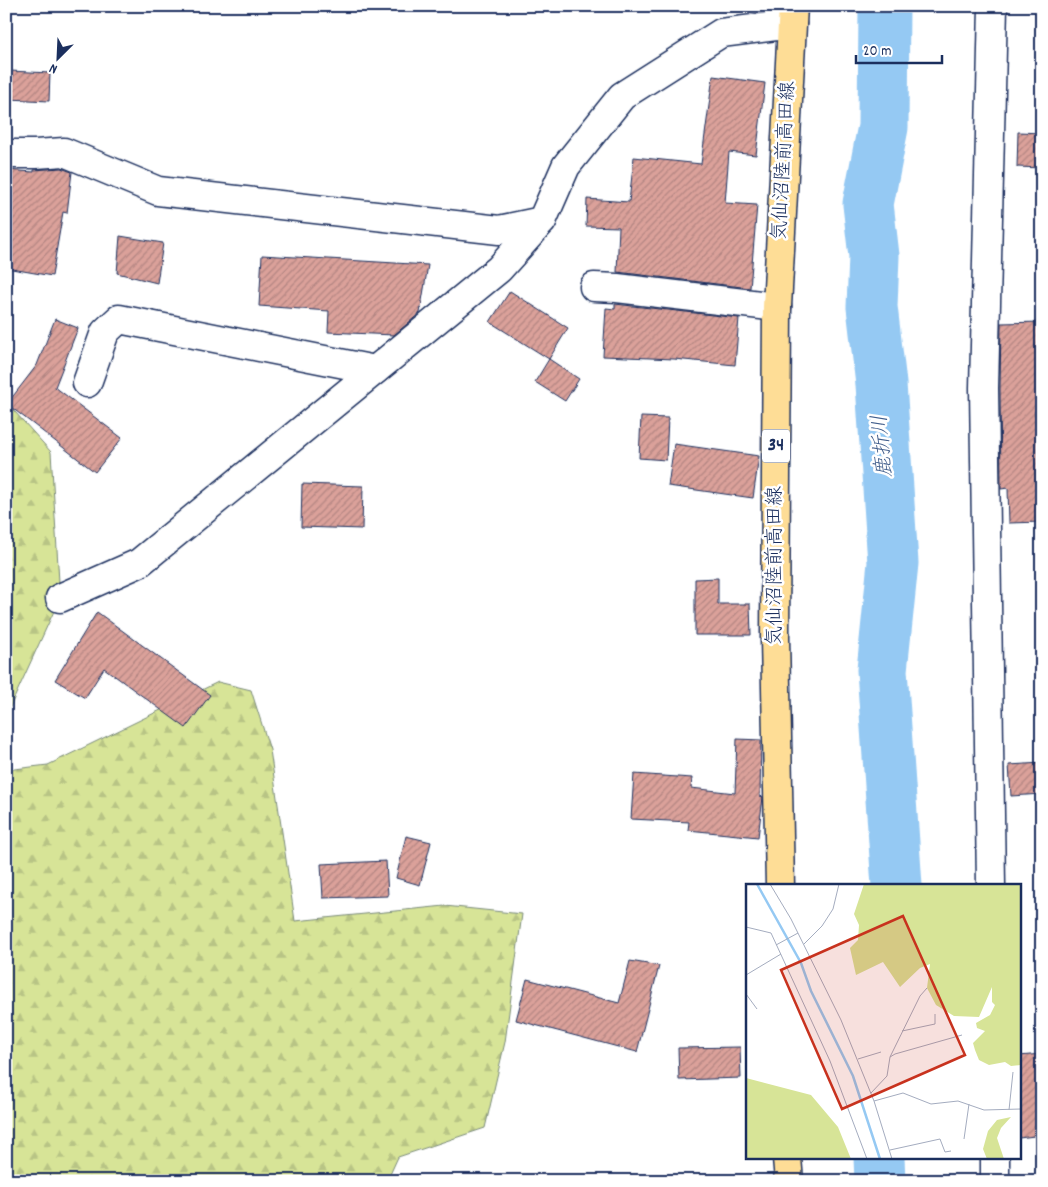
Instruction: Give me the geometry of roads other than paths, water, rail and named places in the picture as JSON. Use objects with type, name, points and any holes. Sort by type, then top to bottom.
[{"type":"main road","name":"気仙沼陸前高田線","points":[[780,884],[775,638],[777,307],[792,15]]},
{"type":"main road","points":[[787,1160],[788,1181]]},
{"type":"street","points":[[991,884],[984,388],[993,6]]},
{"type":"street","points":[[60,598],[139,563],[499,269],[542,221],[566,166],[622,96],[722,33],[792,15]]},
{"type":"street","points":[[6,154],[64,152],[158,191],[499,230],[542,221]]},
{"type":"street","points":[[594,287],[617,288],[777,307]]},
{"type":"street","points":[[87,383],[105,332],[119,319],[375,370]]},
{"type":"street","points":[[995,1160],[995,1181]]},
{"type":"waterway","name":"鹿折川","points":[[884,6],[883,127],[868,204],[874,256],[872,307],[881,384],[893,563],[882,670],[897,884]]},
{"type":"waterway","name":"鹿折川","points":[[879,1160],[880,1181]]}]
